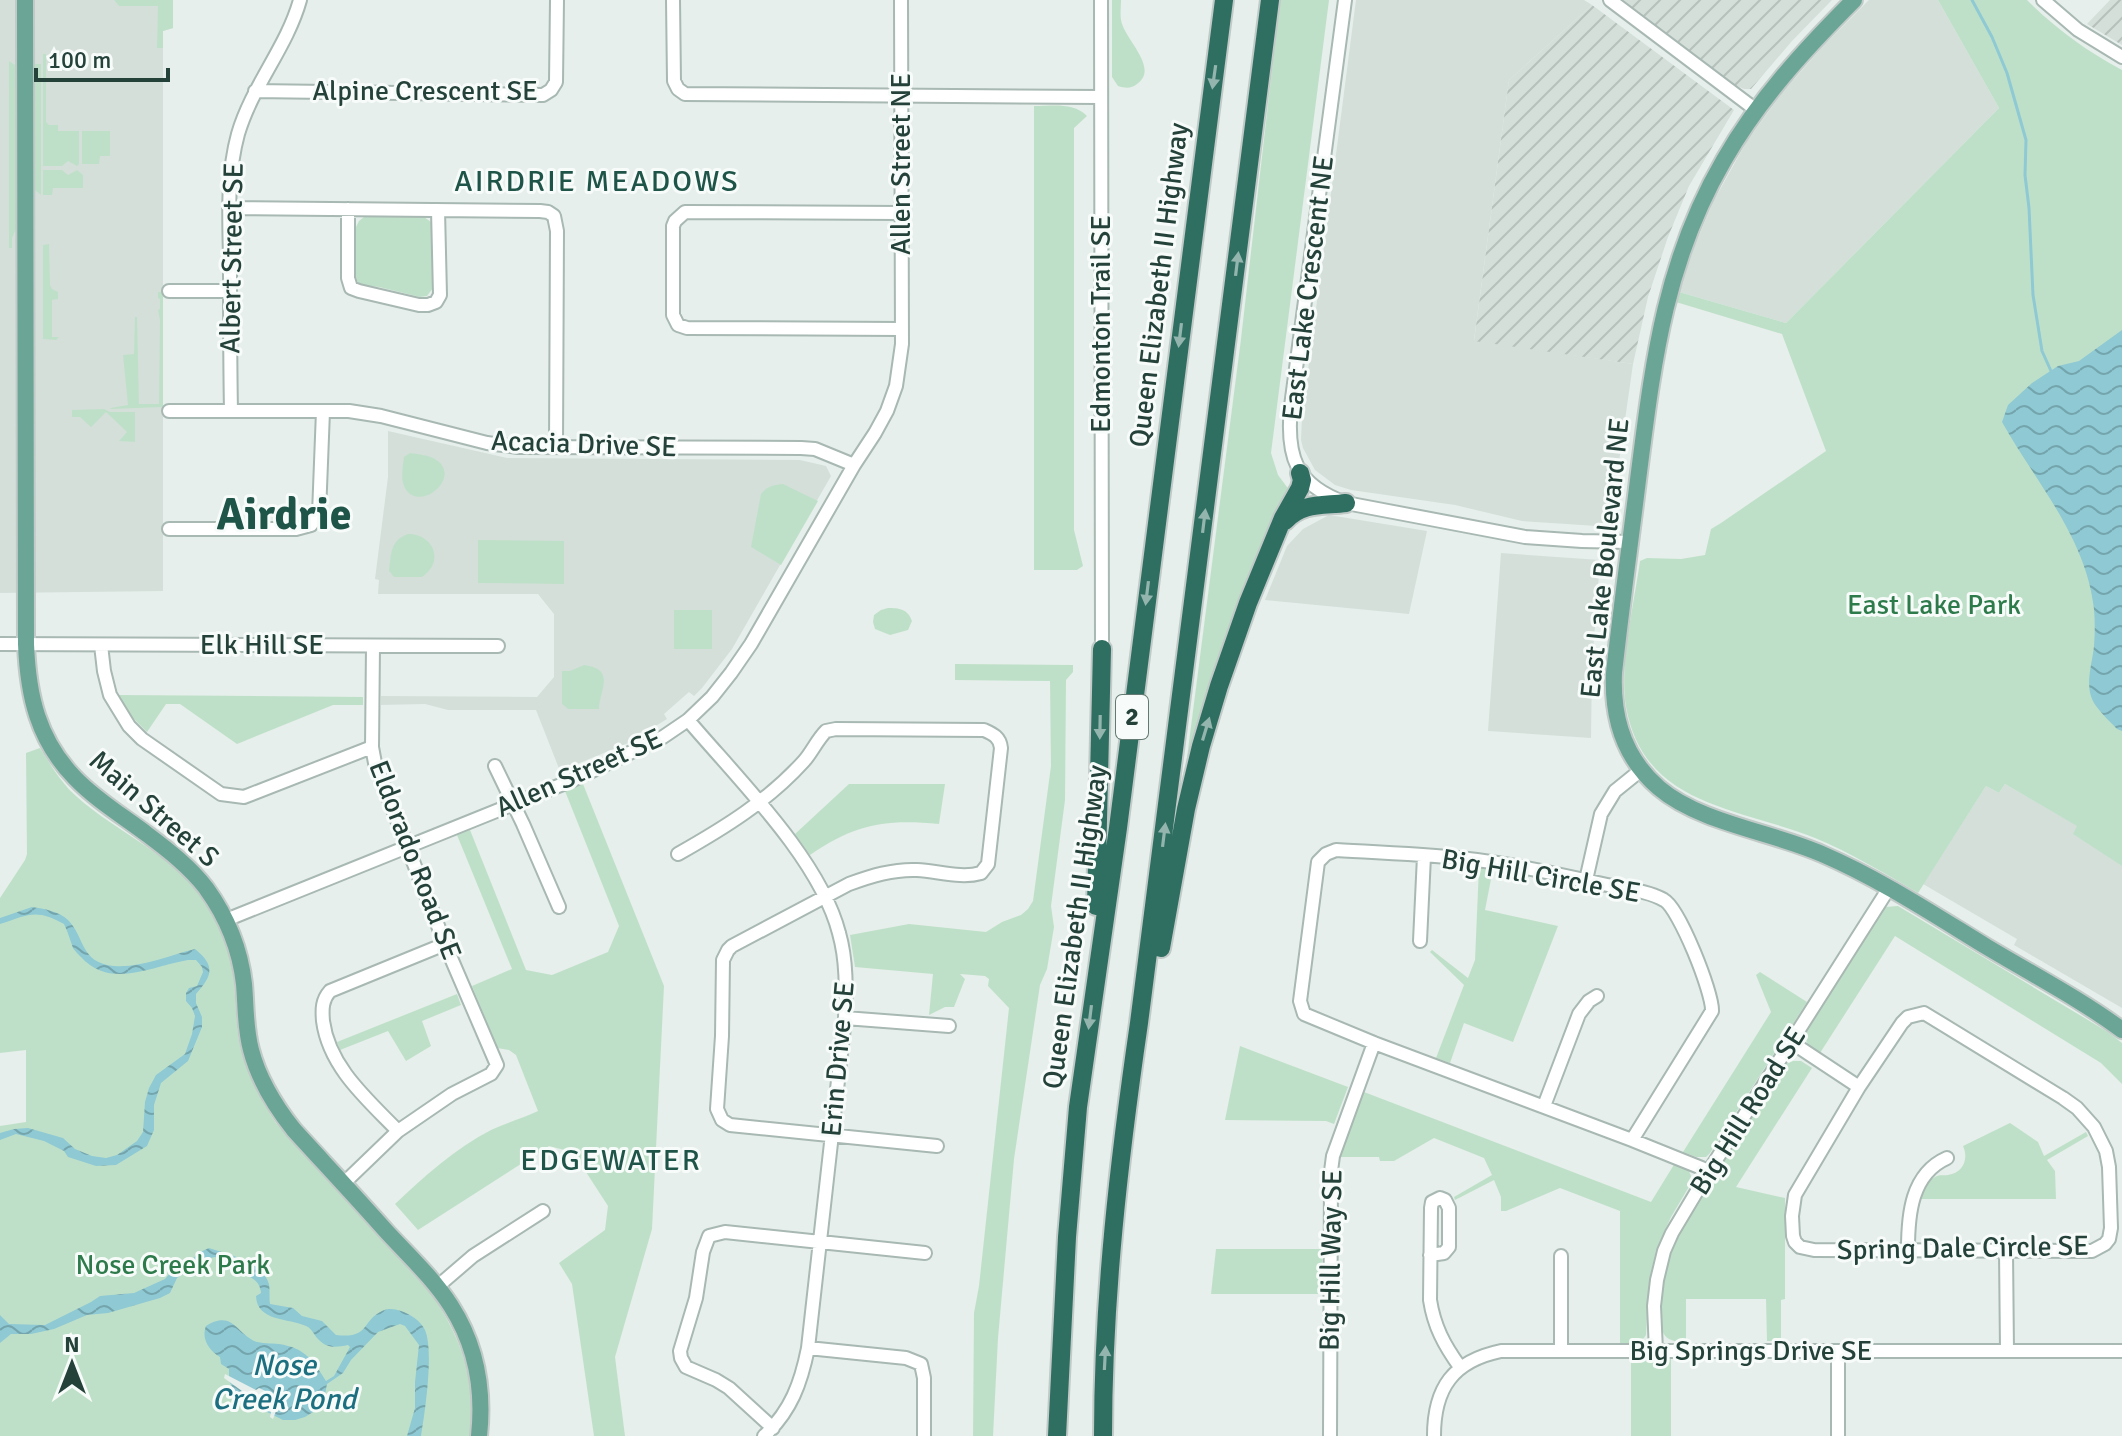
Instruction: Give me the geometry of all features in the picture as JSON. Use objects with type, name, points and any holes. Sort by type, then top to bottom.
[{"type":"highway","name":"Queen Elizabeth II Highway","points":[[1057,1436],[1067,1237],[1078,1107],[1118,828],[1224,0]]},
{"type":"highway","name":"2","points":[[1103,1436],[1110,1256],[1123,1132],[1270,0]]},
{"type":"highway","points":[[1139,1023],[1157,972],[1186,809],[1201,746],[1232,647],[1273,540],[1300,488],[1300,473]]},
{"type":"highway","points":[[1273,540],[1284,522],[1296,511],[1310,506],[1346,503]]},
{"type":"highway","points":[[1094,983],[1102,649]]},
{"type":"main road","name":"Main Street S","points":[[25,0],[26,644],[28,683],[36,716],[49,743],[76,779],[185,865],[204,885],[226,920],[239,953],[248,1037],[260,1077],[280,1114],[451,1306],[467,1337],[475,1362],[480,1387],[479,1436]]},
{"type":"main road","name":"East Lake Boulevard NE","points":[[1854,0],[1810,44],[1756,110],[1723,163],[1682,251],[1651,374],[1615,660],[1613,698],[1617,723],[1624,742],[1641,770],[1674,799],[1822,854],[1889,888],[2122,1030]]},
{"type":"street","name":"Albert Street SE","points":[[231,411],[229,208],[232,160],[248,107],[300,0]]},
{"type":"street","name":"Alpine Crescent SE","points":[[255,91],[543,95],[556,82],[557,0]]},
{"type":"street","points":[[673,0],[674,81],[685,94],[1101,97]]},
{"type":"street","name":"Allen Street NE","points":[[901,0],[902,329]]},
{"type":"street","name":"Edmonton Trail SE","points":[[1101,0],[1102,649]]},
{"type":"street","name":"East Lake Crescent NE","points":[[1300,473],[1291,452],[1289,425],[1345,0]]},
{"type":"street","points":[[1610,0],[1756,110]]},
{"type":"street","points":[[2043,0],[2078,30],[2122,57]]},
{"type":"street","points":[[233,100],[248,107]]},
{"type":"street","points":[[229,208],[540,211],[554,216],[557,231],[556,447]]},
{"type":"street","points":[[348,209],[348,278],[351,288],[419,305],[436,302],[440,295],[438,210]]},
{"type":"street","points":[[901,213],[685,212],[673,226],[673,315],[678,325],[687,328],[902,329]]},
{"type":"street","points":[[169,291],[230,291]]},
{"type":"street","name":"Allen Street SE","points":[[226,920],[514,804],[638,750],[688,720],[712,697],[751,644],[887,411],[901,363],[902,329]]},
{"type":"street","name":"Acacia Drive SE","points":[[169,411],[367,413],[502,446],[801,448],[815,449],[854,465]]},
{"type":"street","points":[[169,529],[296,529],[311,525],[319,514],[323,411]]},
{"type":"street","points":[[1300,473],[1321,492],[1346,503],[1525,537],[1630,542]]},
{"type":"street","name":"Elk Hill SE","points":[[0,644],[498,646]]},
{"type":"street","points":[[101,645],[110,695],[129,726],[142,739],[221,794],[244,797],[372,747]]},
{"type":"street","name":"Eldorado Road SE","points":[[343,1184],[398,1131],[452,1094],[491,1074],[502,1064],[445,944],[382,783],[372,747],[373,646]]},
{"type":"street","name":"Erin Drive SE","points":[[688,720],[796,849],[834,916],[843,950],[845,1018],[808,1348],[802,1380],[769,1432]]},
{"type":"street","points":[[678,854],[759,803],[806,759],[826,731],[984,730],[997,737],[1001,742],[988,864],[981,873],[969,875],[915,870],[879,874],[849,884],[732,946],[725,954],[722,966],[722,1036],[717,1109],[722,1120],[730,1125],[937,1146]]},
{"type":"street","points":[[495,766],[559,907]]},
{"type":"street","points":[[1586,880],[1601,814],[1615,791],[1641,770]]},
{"type":"street","name":"Big Hill Circle SE","points":[[1632,1140],[1712,1011],[1711,998],[1676,914],[1668,903],[1655,896],[1586,880],[1485,861],[1336,850],[1318,862],[1300,1006],[1304,1014],[1709,1171]]},
{"type":"street","points":[[1420,941],[1424,856]]},
{"type":"street","name":"Big Hill Road SE","points":[[1656,1351],[1654,1306],[1657,1280],[1664,1251],[1677,1224],[1889,888]]},
{"type":"street","points":[[398,1131],[346,1075],[324,1027],[322,1005],[330,991],[445,944]]},
{"type":"street","points":[[1544,1106],[1579,1014],[1597,996]]},
{"type":"street","name":"Spring Dale Circle SE","points":[[1924,1013],[2063,1098],[2087,1117],[2101,1139],[2109,1167],[2109,1239],[2092,1251],[1814,1250],[1800,1247],[1793,1236],[1795,1195],[1859,1087],[1902,1023],[1908,1017],[1924,1013]]},
{"type":"street","points":[[845,1018],[949,1026]]},
{"type":"street","points":[[1791,1042],[1859,1087]]},
{"type":"street","name":"Big Hill Way SE","points":[[1330,1436],[1331,1171],[1333,1156],[1374,1043]]},
{"type":"street","points":[[1908,1249],[1908,1219],[1915,1193],[1927,1173],[1947,1158]]},
{"type":"street","points":[[437,1287],[473,1256],[543,1211]]},
{"type":"street","points":[[769,1432],[729,1388],[690,1370],[681,1358],[680,1351],[696,1298],[703,1252],[709,1236],[725,1232],[925,1253]]},
{"type":"street","points":[[2006,1251],[2007,1351]]},
{"type":"street","points":[[1430,1255],[1432,1314],[1440,1336],[1460,1367],[1440,1394],[1434,1436]]},
{"type":"street","points":[[1561,1256],[1561,1350]]},
{"type":"street","points":[[808,1348],[906,1358],[921,1364],[924,1378],[924,1436]]},
{"type":"street","name":"Big Springs Drive SE","points":[[1460,1367],[1475,1358],[1501,1351],[2122,1351]]},
{"type":"street","points":[[1838,1352],[1838,1436]]},
{"type":"shaded area","points":[[0,0],[173,0],[173,28],[163,31],[163,591],[0,593]]},
{"type":"shaded area","points":[[1356,0],[1584,0],[1592,5],[1509,80],[1474,340],[1633,364],[1611,518],[1597,526],[1522,521],[1455,505],[1351,490],[1335,485],[1315,470],[1303,448],[1302,417]]},
{"type":"shaded area","points":[[1618,0],[1832,0],[1751,89],[1744,89],[1730,83]]},
{"type":"shaded area","points":[[1869,0],[1938,0],[1999,108],[1786,323],[1679,292],[1713,202],[1747,141],[1782,93]]},
{"type":"shaded area","points":[[2110,0],[2122,0],[2122,45],[2087,24]]},
{"type":"shaded area","points":[[1592,5],[1734,110],[1689,186],[1668,237],[1648,297],[1633,364],[1474,341],[1509,80]]},
{"type":"shaded area","points":[[388,431],[507,458],[800,460],[826,466],[831,476],[732,649],[702,688],[694,696],[689,692],[664,714],[667,719],[628,743],[560,771],[536,710],[448,710],[425,704],[381,705],[381,696],[537,697],[554,677],[554,614],[538,594],[378,594],[379,580],[375,579],[388,477]]},
{"type":"shaded area","points":[[1329,515],[1427,531],[1409,614],[1265,600],[1287,546],[1303,529]]},
{"type":"shaded area","points":[[1501,553],[1600,560],[1592,666],[1591,738],[1488,731]]},
{"type":"shaded area","points":[[2005,784],[2078,826],[2122,866],[2122,1008],[2014,945],[2017,939],[1923,884],[1986,786],[1999,793]]},
{"type":"green space","points":[[114,0],[173,0],[173,28],[163,31],[163,48],[157,48],[158,6],[119,6]]},
{"type":"green space","points":[[1112,0],[1121,0],[1123,28],[1139,53],[1145,70],[1137,84],[1126,88],[1118,86],[1112,77]]},
{"type":"green space","points":[[1280,0],[1329,0],[1271,453],[1278,475],[1290,491],[1221,658],[1185,773],[1241,339]]},
{"type":"green space","name":"East Lake Park","points":[[1938,0],[2027,0],[2072,39],[2122,70],[2122,866],[2073,834],[2077,826],[2005,784],[1999,793],[1986,786],[1918,893],[1815,838],[1727,809],[1674,784],[1652,765],[1636,740],[1626,707],[1624,673],[1640,561],[1705,555],[1711,529],[1826,451],[1782,334],[1676,302],[1679,292],[1786,323],[1999,108]]},
{"type":"green space","points":[[43,54],[46,54],[46,122],[58,125],[58,131],[79,131],[77,166],[68,161],[62,166],[43,166]]},
{"type":"green space","points":[[9,61],[15,65],[16,229],[12,248],[9,248]]},
{"type":"green space","points":[[35,64],[41,64],[41,195],[35,190]]},
{"type":"green space","points":[[1034,106],[1069,107],[1087,116],[1074,128],[1074,530],[1083,566],[1077,570],[1034,570]]},
{"type":"green space","points":[[82,131],[110,131],[110,156],[100,156],[99,164],[82,164]]},
{"type":"green space","points":[[43,170],[62,170],[68,175],[77,170],[83,175],[83,188],[53,188],[52,195],[43,195]]},
{"type":"green space","points":[[364,217],[424,217],[431,222],[434,229],[433,288],[427,296],[361,285],[357,281],[356,227]]},
{"type":"green space","points":[[49,244],[50,285],[58,292],[58,299],[52,300],[52,337],[59,337],[56,340],[43,339],[43,245]]},
{"type":"green space","points":[[158,292],[163,292],[163,407],[111,409],[128,405],[123,355],[134,354],[135,317],[139,404],[159,404]]},
{"type":"green space","points":[[104,409],[110,412],[135,412],[135,442],[119,441],[127,432],[106,412],[91,427],[80,417],[72,417],[72,410]]},
{"type":"green space","points":[[410,453],[435,459],[443,467],[441,484],[426,496],[417,497],[409,493],[403,483],[404,457]]},
{"type":"green space","points":[[783,484],[818,501],[781,565],[751,547],[761,494],[771,486]]},
{"type":"green space","points":[[408,534],[417,535],[430,544],[435,557],[433,564],[422,577],[394,577],[389,571],[392,549],[398,540]]},
{"type":"green space","points":[[478,540],[564,541],[564,584],[478,583]]},
{"type":"green space","points":[[888,608],[908,614],[912,621],[908,630],[890,635],[875,629],[874,615]]},
{"type":"green space","points":[[674,610],[712,610],[712,649],[674,649]]},
{"type":"green space","points":[[955,664],[1073,665],[1073,672],[1066,680],[1065,800],[1051,906],[1054,927],[1047,969],[1040,985],[1014,1159],[998,1338],[993,1436],[973,1436],[974,1313],[1009,1008],[988,986],[989,979],[985,976],[960,974],[965,979],[954,1007],[945,1007],[929,1015],[933,974],[855,967],[850,935],[909,924],[986,932],[1021,915],[1033,901],[1051,766],[1050,681],[955,680]]},
{"type":"green space","points":[[584,665],[594,667],[603,676],[599,709],[568,709],[562,704],[562,671]]},
{"type":"green space","points":[[119,695],[363,697],[363,705],[333,705],[237,744],[180,704],[166,704],[147,732],[132,717]]},
{"type":"green space","name":"Nose Creek Park","points":[[40,748],[76,796],[179,872],[207,905],[230,956],[240,1046],[255,1086],[276,1123],[433,1296],[452,1329],[465,1362],[471,1397],[470,1436],[0,1436],[0,1126],[26,1122],[26,1050],[0,1053],[0,898],[27,854],[26,753]]},
{"type":"green space","points":[[583,784],[664,986],[652,1229],[615,1357],[625,1436],[594,1436],[572,1284],[559,1263],[605,1230],[608,1206],[575,1155],[549,1146],[418,1230],[395,1204],[452,1154],[491,1130],[538,1111],[516,1055],[497,1048],[472,986],[512,969],[457,835],[470,830],[526,970],[552,975],[608,952],[619,926],[565,791]]},
{"type":"green space","points":[[849,784],[945,784],[939,824],[902,822],[871,826],[842,836],[810,855],[795,834]]},
{"type":"green space","points":[[1479,867],[1493,869],[1485,910],[1558,926],[1513,1042],[1464,1023],[1450,1063],[1436,1058],[1464,985],[1430,952],[1432,950],[1468,978],[1475,960]]},
{"type":"green space","points":[[1898,906],[2122,1043],[2122,1084],[2101,1063],[1895,936],[1820,1053],[1808,1045],[1807,1028],[1882,909]]},
{"type":"green space","points":[[1760,972],[1807,1002],[1710,1153],[1706,1157],[1696,1157],[1683,1152],[1771,1012],[1756,975]]},
{"type":"green space","points":[[457,994],[461,1005],[422,1021],[431,1046],[406,1061],[388,1031],[340,1050],[337,1042]]},
{"type":"green space","points":[[1240,1046],[1348,1087],[1334,1124],[1326,1121],[1225,1120]]},
{"type":"green space","points":[[1793,1061],[1801,1061],[1812,1068],[1736,1187],[1785,1198],[1785,1299],[1781,1300],[1781,1341],[1767,1341],[1766,1299],[1686,1299],[1686,1342],[1667,1338],[1662,1330],[1663,1289],[1680,1232],[1781,1069]]},
{"type":"green space","points":[[1364,1092],[1651,1202],[1675,1163],[1685,1167],[1691,1176],[1690,1185],[1656,1250],[1649,1281],[1644,1338],[1634,1343],[1620,1343],[1620,1211],[1560,1188],[1501,1211],[1501,1197],[1494,1180],[1455,1200],[1454,1197],[1492,1175],[1484,1158],[1434,1138],[1394,1161],[1380,1161],[1379,1157],[1340,1157]]},
{"type":"green space","points":[[2010,1123],[2038,1142],[2044,1156],[2086,1132],[2088,1136],[2047,1160],[2055,1171],[2056,1199],[1920,1199],[1932,1179],[1953,1174],[1961,1168],[1965,1156],[1963,1146]]},
{"type":"green space","points":[[1216,1249],[1322,1249],[1322,1294],[1211,1294]]},
{"type":"green space","points":[[1631,1359],[1671,1359],[1671,1436],[1631,1436]]},
{"type":"water","points":[[2122,330],[2122,731],[2098,709],[2090,692],[2094,614],[2081,558],[2058,511],[2002,422],[2008,405],[2032,383],[2058,366],[2079,361]]},
{"type":"water","points":[[32,907],[64,917],[89,955],[103,964],[135,965],[195,949],[209,966],[206,982],[196,994],[202,1027],[188,1061],[161,1083],[154,1105],[154,1130],[147,1146],[116,1165],[96,1166],[68,1157],[64,1151],[44,1141],[16,1134],[0,1140],[0,1133],[28,1128],[63,1138],[75,1149],[106,1158],[117,1155],[137,1141],[143,1132],[145,1102],[156,1075],[185,1054],[195,1016],[186,1001],[186,993],[189,988],[197,986],[202,967],[196,960],[188,960],[132,973],[105,972],[93,967],[78,954],[64,924],[54,919],[32,915],[0,924],[0,918]]},
{"type":"water","name":"Nose Creek Pond","points":[[209,1248],[244,1260],[259,1270],[269,1284],[270,1304],[293,1308],[302,1316],[322,1321],[336,1335],[360,1332],[375,1315],[387,1309],[401,1311],[418,1321],[425,1330],[429,1352],[421,1436],[407,1436],[415,1408],[419,1345],[400,1324],[378,1332],[343,1373],[327,1384],[324,1400],[318,1409],[305,1417],[283,1420],[235,1392],[229,1381],[229,1369],[221,1364],[220,1357],[205,1340],[206,1326],[215,1322],[228,1321],[254,1341],[279,1344],[302,1352],[326,1381],[334,1376],[350,1347],[326,1345],[306,1326],[275,1318],[262,1311],[256,1296],[261,1293],[257,1283],[243,1273],[242,1268],[215,1257],[201,1260],[177,1278],[170,1293],[160,1298],[108,1313],[87,1315],[54,1329],[11,1334],[0,1343],[0,1315],[9,1324],[45,1325],[100,1296],[134,1293],[165,1279],[172,1271]]},
{"type":"pier","points":[[225,1374],[256,1390],[259,1388],[281,1398],[273,1419],[271,1412],[260,1408],[257,1402],[224,1378]]},
{"type":"waterway","points":[[1972,0],[2007,73],[2026,140],[2025,175],[2033,295],[2042,351],[2051,371]]},
{"type":"district","name":"AIRDRIE MEADOWS","points":[[597,181]]},
{"type":"district","name":"Airdrie","points":[[284,515]]},
{"type":"district","name":"EDGEWATER","points":[[611,1160]]}]
